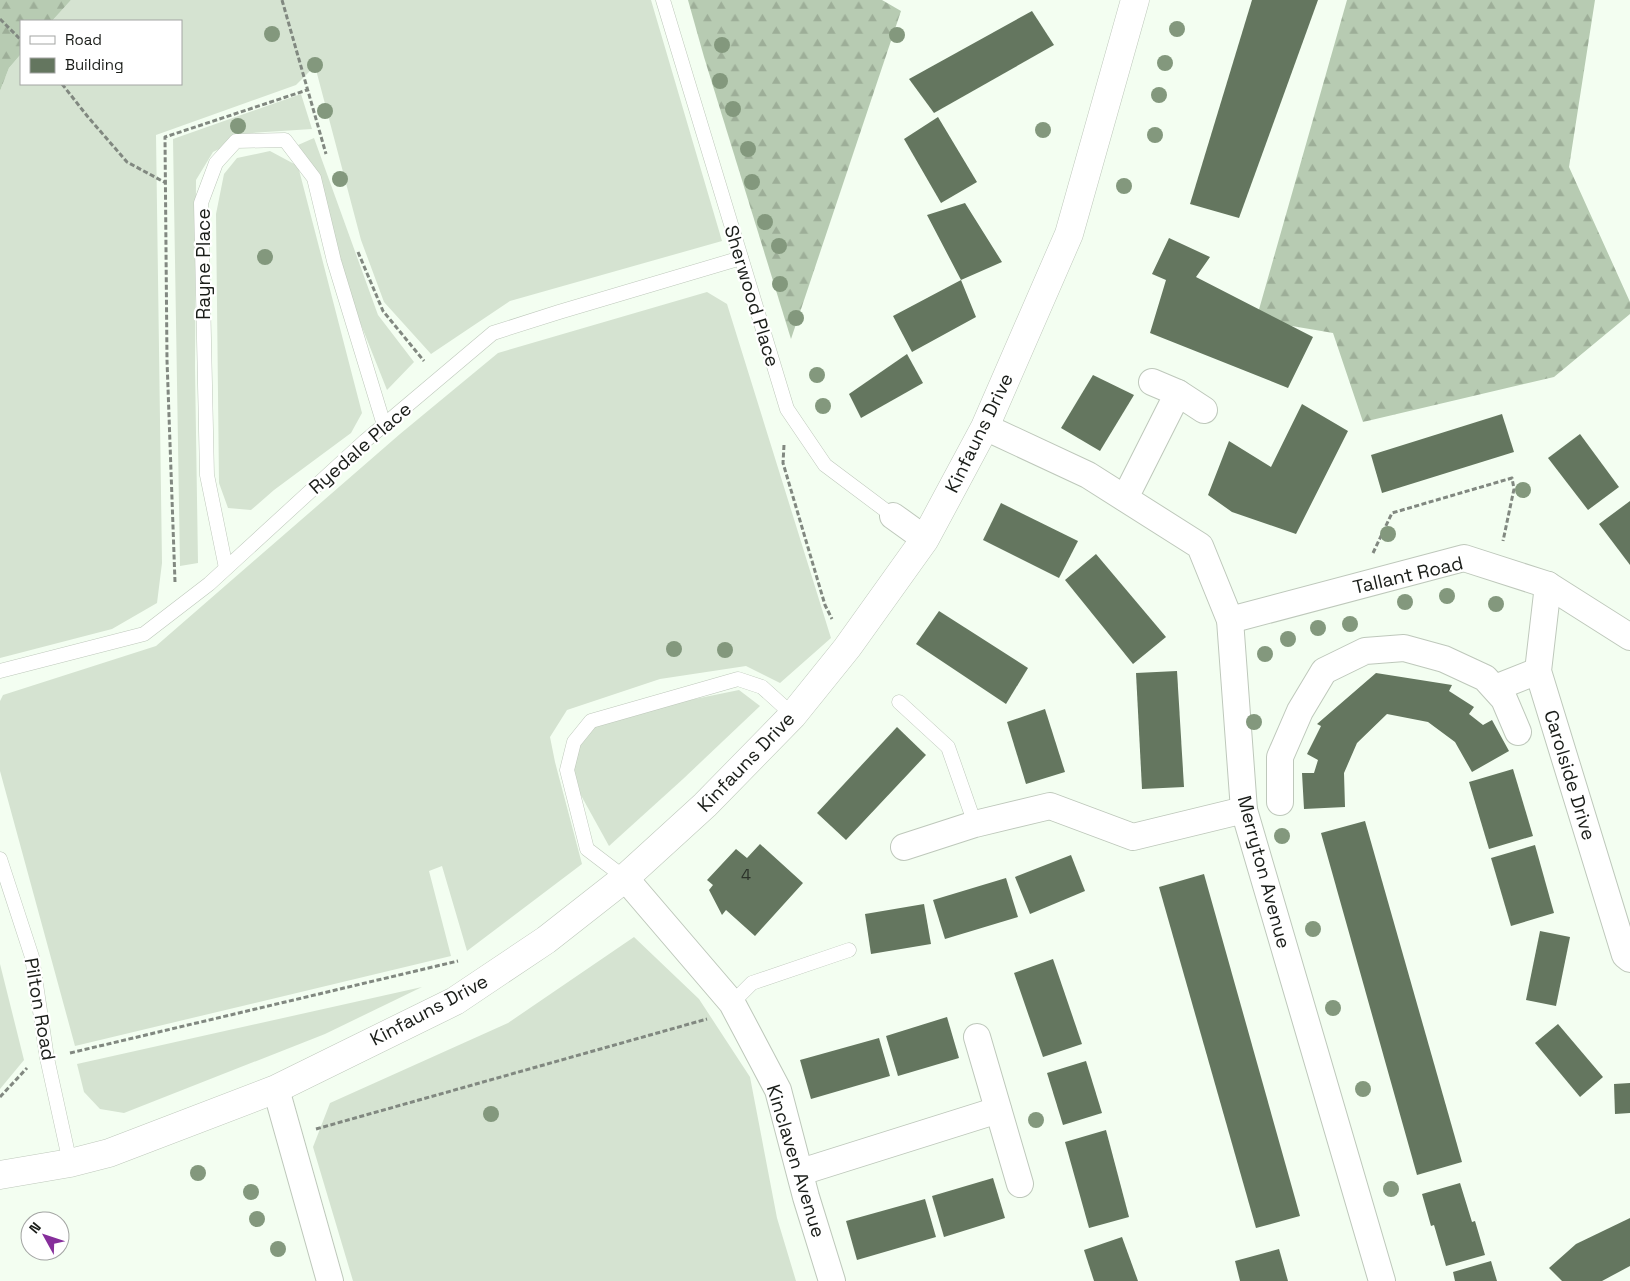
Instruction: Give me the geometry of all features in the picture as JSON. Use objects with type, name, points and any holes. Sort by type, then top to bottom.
[{"type":"street","name":"Kinfauns Drive","points":[[0,1176],[109,1154],[276,1089],[454,1001],[546,940],[626,878],[706,805],[793,715],[847,648],[924,539],[985,427],[1069,234],[1135,0]]},
{"type":"street","points":[[1152,382],[1178,392],[1204,410]]},
{"type":"street","points":[[1125,498],[1178,392]]},
{"type":"street","name":"Merryton Avenue","points":[[985,427],[1088,475],[1200,546],[1230,620],[1244,810],[1382,1281]]},
{"type":"street","name":"Sherwood Place","points":[[893,516],[924,539]]},
{"type":"street","name":"Tallant Road","points":[[1230,620],[1464,558],[1548,585],[1630,637]]},
{"type":"street","name":"Carolside Drive","points":[[1548,585],[1538,671],[1625,955],[1630,959]]},
{"type":"street","points":[[1280,802],[1280,757],[1300,711],[1324,671],[1365,651],[1404,648],[1444,659],[1485,678],[1504,699],[1518,732]]},
{"type":"street","points":[[1495,688],[1538,671]]},
{"type":"street","points":[[1239,754],[1280,757]]},
{"type":"street","points":[[904,847],[975,824],[1050,806],[1133,837],[1244,810]]},
{"type":"street","name":"Kinclaven Avenue","points":[[626,878],[734,1007],[778,1090],[806,1197],[832,1281]]},
{"type":"street","points":[[977,1037],[1020,1184]]},
{"type":"street","points":[[276,1089],[330,1281]]},
{"type":"street","points":[[801,1172],[998,1110]]},
{"type":"lane","name":"Sherwood Place","points":[[663,0],[787,409],[825,465],[893,516]]},
{"type":"lane","name":"Rayne Place","points":[[226,568],[207,475],[201,203],[216,163],[236,141],[285,140],[314,178],[334,262],[384,425]]},
{"type":"lane","name":"Ryedale Place","points":[[0,671],[144,634],[209,584],[384,425],[493,333],[741,258]]},
{"type":"lane","points":[[626,878],[587,849],[567,770],[574,742],[591,721],[738,679],[762,687],[793,715]]},
{"type":"lane","points":[[899,702],[948,747],[975,824]]},
{"type":"lane","name":"Pilton Road","points":[[0,859],[32,957],[47,1058],[70,1163]]},
{"type":"lane","points":[[734,1007],[752,984],[849,950]]},
{"type":"path","points":[[282,0],[328,163]]},
{"type":"path","points":[[0,19],[20,39]]},
{"type":"path","points":[[63,85],[127,162],[166,183]]},
{"type":"path","points":[[354,244],[383,311],[439,379]]},
{"type":"path","points":[[787,409],[783,463],[825,605],[847,648]]},
{"type":"path","points":[[1379,580],[1373,553],[1392,512],[1512,478],[1514,490],[1497,568]]},
{"type":"path","points":[[0,1097],[26,1068],[47,1058],[460,961]]},
{"type":"path","points":[[289,1136],[734,1007]]},
{"type":"green space","points":[[0,0],[71,0],[53,20],[20,20],[20,55],[9,68],[0,91]]},
{"type":"green space","points":[[71,0],[651,0],[722,241],[510,301],[431,354],[384,302],[361,240],[315,66],[296,85],[156,135],[162,563],[157,603],[112,629],[0,658],[0,91],[9,68],[20,55],[20,85],[182,85],[182,20],[53,20]]},
{"type":"green space","points":[[688,0],[882,0],[901,11],[791,339],[704,57]]},
{"type":"green space","points":[[1347,0],[1595,0],[1569,167],[1630,302],[1630,314],[1554,377],[1363,422],[1333,333],[1256,320]]},
{"type":"green space","points":[[301,94],[312,129],[252,133],[213,152],[196,180],[195,368],[198,563],[180,566],[173,139]]},
{"type":"green space","points":[[314,138],[378,315],[414,362],[387,390],[354,307],[315,168],[298,145]]},
{"type":"green space","points":[[270,151],[298,166],[362,413],[351,433],[274,490],[251,510],[228,508],[219,483],[216,214],[224,174],[237,158]]},
{"type":"green space","points":[[707,292],[727,304],[831,638],[780,683],[746,666],[660,679],[567,710],[550,737],[582,864],[467,951],[442,866],[429,871],[451,956],[75,1046],[0,771],[0,701],[3,695],[156,646],[400,434],[498,353]]},
{"type":"green space","points":[[739,690],[760,706],[609,846],[567,770],[574,742],[597,719]]},
{"type":"green space","points":[[634,937],[699,999],[750,1077],[777,1218],[796,1281],[353,1281],[313,1147],[330,1103],[508,1023]]},
{"type":"green space","points":[[0,964],[24,1060],[0,1089]]},
{"type":"green space","points":[[422,987],[325,1034],[124,1113],[100,1109],[84,1092],[77,1064]]},
{"type":"building","points":[[1252,0],[1318,0],[1239,218],[1190,204]]},
{"type":"building","points":[[1032,11],[1054,45],[934,113],[909,79]]},
{"type":"building","points":[[938,117],[977,182],[941,203],[904,139]]},
{"type":"building","points":[[965,203],[1002,262],[961,280],[927,215]]},
{"type":"building","points":[[1169,238],[1210,257],[1196,277],[1313,337],[1288,388],[1150,333],[1166,280],[1152,274]]},
{"type":"building","points":[[961,280],[976,317],[912,352],[893,316]]},
{"type":"building","points":[[907,354],[923,383],[861,418],[849,394]]},
{"type":"building","points":[[1093,375],[1134,395],[1100,451],[1061,428]]},
{"type":"building","points":[[1302,404],[1348,431],[1296,534],[1232,512],[1208,495],[1229,441],[1271,467]]},
{"type":"building","points":[[1502,414],[1514,452],[1382,493],[1371,455]]},
{"type":"building","points":[[1580,434],[1619,487],[1588,510],[1548,458]]},
{"type":"building","points":[[1630,501],[1630,565],[1599,524]]},
{"type":"building","points":[[1001,503],[1078,541],[1059,578],[983,540]]},
{"type":"building","points":[[1096,554],[1166,637],[1133,664],[1065,580]]},
{"type":"building","points":[[939,611],[1028,668],[1006,704],[916,644]]},
{"type":"building","points":[[1177,671],[1184,787],[1142,789],[1136,673]]},
{"type":"building","points":[[1376,673],[1452,685],[1449,691],[1474,707],[1469,714],[1483,725],[1492,720],[1509,751],[1472,772],[1455,742],[1428,722],[1387,714],[1357,743],[1344,773],[1345,807],[1304,809],[1302,773],[1314,773],[1318,760],[1307,754],[1321,726],[1317,724]]},
{"type":"building","points":[[1045,709],[1065,772],[1026,784],[1007,722]]},
{"type":"building","points":[[897,727],[926,755],[846,840],[817,813]]},
{"type":"building","points":[[1513,769],[1533,836],[1489,849],[1469,782]]},
{"type":"building","points":[[1365,821],[1462,1162],[1417,1175],[1321,833]]},
{"type":"building","points":[[760,844],[803,883],[755,936],[726,910],[722,915],[709,890],[713,885],[707,880],[736,849],[747,858]]},
{"type":"building","points":[[1535,845],[1554,913],[1511,926],[1491,858]]},
{"type":"building","points":[[1071,855],[1085,891],[1030,914],[1015,877]]},
{"type":"building","points":[[1204,874],[1300,1216],[1256,1228],[1159,887]]},
{"type":"building","points":[[1006,878],[1018,917],[945,939],[933,900]]},
{"type":"building","points":[[924,904],[931,944],[871,954],[865,914]]},
{"type":"building","points":[[1540,931],[1570,937],[1556,1006],[1526,1000]]},
{"type":"building","points":[[1053,959],[1082,1044],[1043,1057],[1014,973]]},
{"type":"building","points":[[947,1017],[959,1058],[898,1076],[886,1036]]},
{"type":"building","points":[[1558,1024],[1603,1077],[1580,1097],[1535,1043]]},
{"type":"building","points":[[879,1038],[890,1076],[811,1099],[800,1060]]},
{"type":"building","points":[[1086,1061],[1102,1113],[1063,1125],[1047,1073]]},
{"type":"building","points":[[1630,1083],[1630,1113],[1615,1114],[1614,1084]]},
{"type":"building","points":[[1106,1130],[1129,1217],[1089,1228],[1065,1142]]},
{"type":"building","points":[[993,1178],[1005,1218],[944,1237],[932,1196]]},
{"type":"building","points":[[1460,1183],[1472,1222],[1475,1221],[1485,1255],[1446,1266],[1434,1225],[1431,1226],[1422,1194]]},
{"type":"building","points":[[925,1199],[936,1237],[857,1260],[846,1221]]},
{"type":"building","points":[[1630,1218],[1630,1266],[1602,1281],[1562,1281],[1549,1268],[1576,1244]]},
{"type":"building","points":[[1122,1237],[1138,1281],[1094,1281],[1084,1250]]},
{"type":"building","points":[[1279,1249],[1288,1281],[1240,1281],[1235,1261]]},
{"type":"building","points":[[1491,1261],[1497,1281],[1455,1281],[1453,1272]]}]
